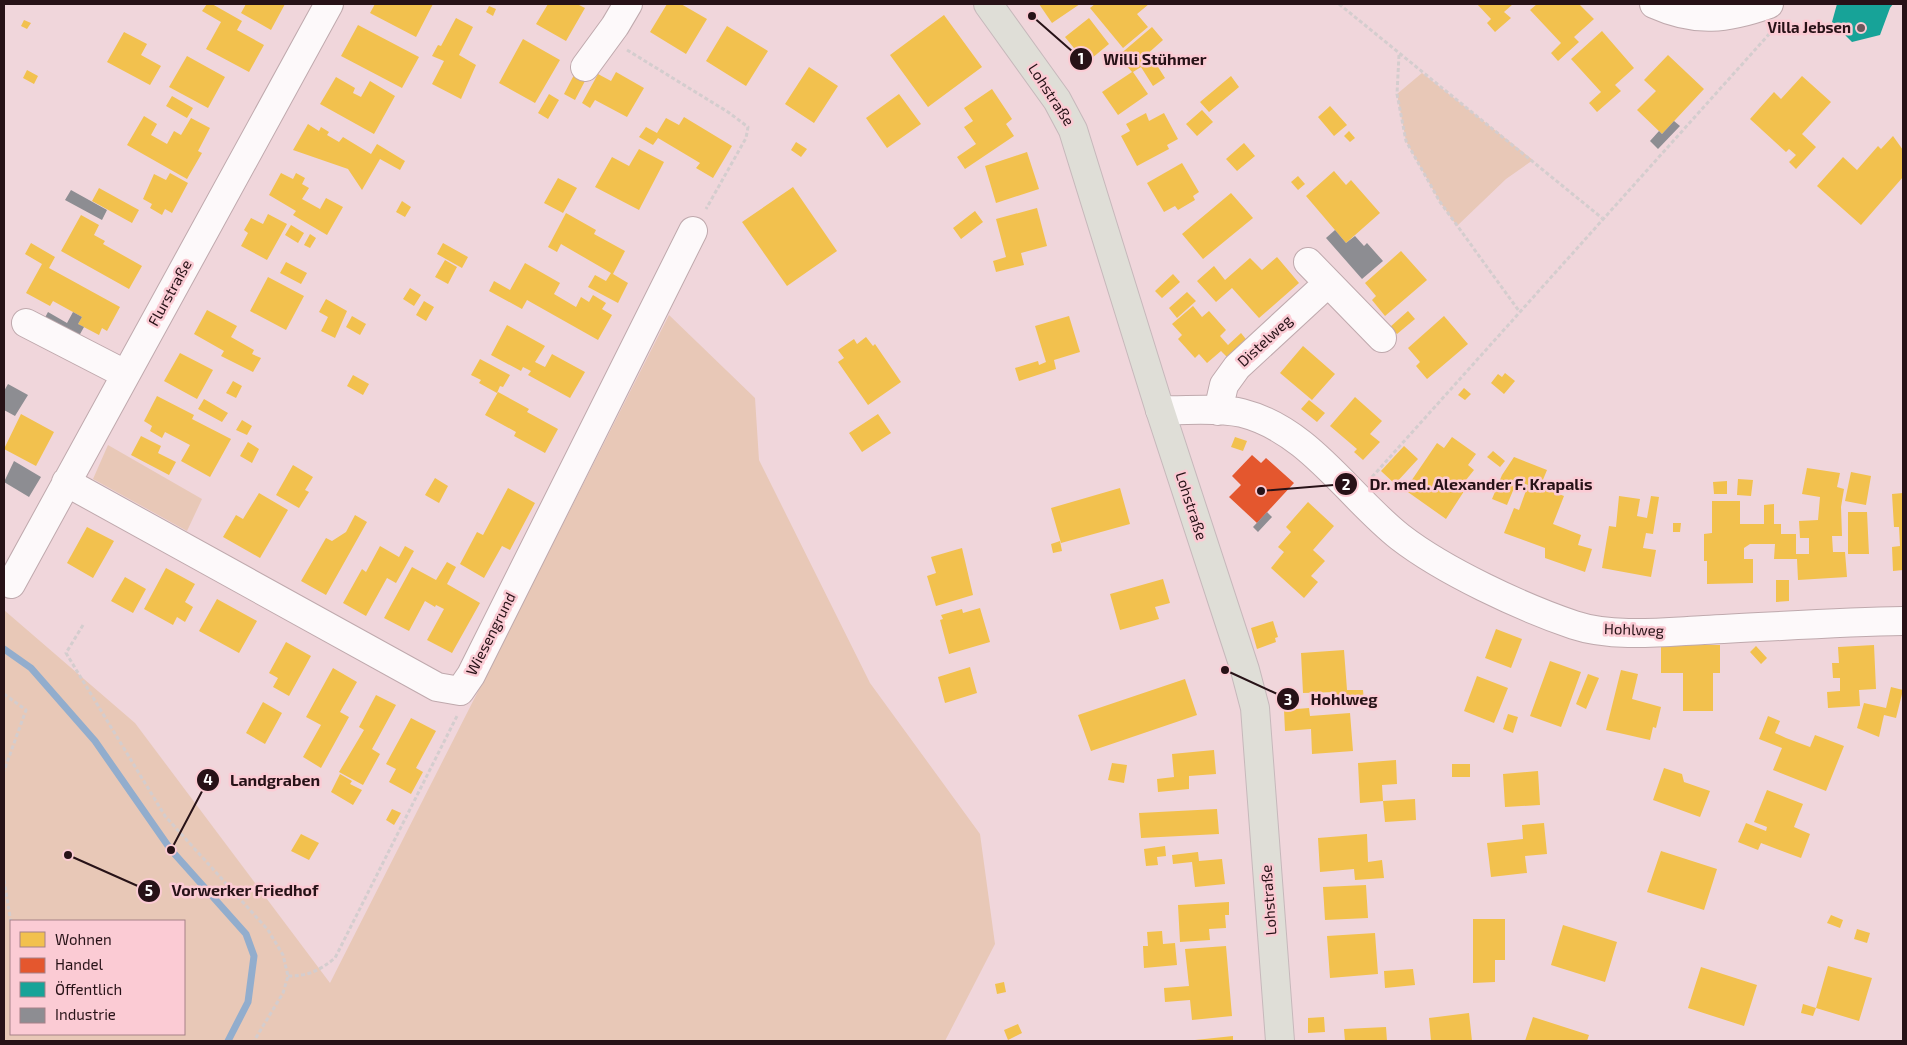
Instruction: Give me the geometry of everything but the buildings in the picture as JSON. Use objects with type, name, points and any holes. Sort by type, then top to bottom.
[{"type":"main road","name":"Lohstraße","points":[[988,4],[1057,100],[1073,130],[1255,708],[1280,1041]]},
{"type":"street","name":"Flurstraße","points":[[12,584],[125,374],[329,4]]},
{"type":"street","points":[[1654,4],[1672,12],[1710,18],[1742,14],[1773,15]]},
{"type":"street","points":[[585,67],[622,15]]},
{"type":"street","name":"Wiesengrund","points":[[66,482],[437,687],[460,691],[471,675],[693,231]]},
{"type":"street","points":[[1308,262],[1382,338]]},
{"type":"street","name":"Distelweg","points":[[1218,411],[1224,385],[1237,366],[1328,283]]},
{"type":"street","points":[[26,323],[125,374]]},
{"type":"street","name":"Hohlweg","points":[[1160,410],[1240,413],[1281,429],[1309,450],[1355,496],[1401,537],[1439,562],[1501,594],[1576,625],[1642,632],[1903,621]]},
{"type":"path","points":[[1339,4],[1602,218]]},
{"type":"path","points":[[622,15],[620,46],[728,112],[748,127],[746,138],[693,231]]},
{"type":"path","points":[[1355,496],[1602,218],[1773,15]]},
{"type":"path","points":[[1399,54],[1397,94],[1406,141],[1440,202],[1519,311]]},
{"type":"path","points":[[83,625],[66,653],[166,816],[268,930],[283,955],[288,976],[283,993],[254,1041]]},
{"type":"path","points":[[288,976],[306,976],[323,969],[335,958],[461,707],[460,691]]},
{"type":"path","points":[[4,694],[26,710],[4,771]]},
{"type":"path","points":[[4,880],[11,920]]},
{"type":"shaded area","points":[[1422,73],[1533,160],[1506,179],[1457,226],[1440,202],[1406,141],[1397,94]]},
{"type":"shaded area","points":[[669,315],[755,398],[759,460],[870,683],[980,834],[995,944],[945,1041],[4,1041],[4,610],[135,723],[330,983]]},
{"type":"shaded area","points":[[108,445],[202,499],[187,531],[93,479]]},
{"type":"waterway","points":[[4,649],[31,668],[95,741],[171,850],[246,934],[254,956],[248,1002],[228,1041]]},
{"type":"place","name":"Willi Stühmer","points":[[1032,16]]},
{"type":"place","name":"Villa Jebsen","points":[[1861,28]]},
{"type":"place","name":"Dr. med. Alexander F. Krapalis","points":[[1261,491]]},
{"type":"place","name":"Hohlweg","points":[[1225,670]]},
{"type":"place","name":"Landgraben","points":[[171,850]]},
{"type":"place","name":"Vorwerker Friedhof","points":[[68,855]]}]
